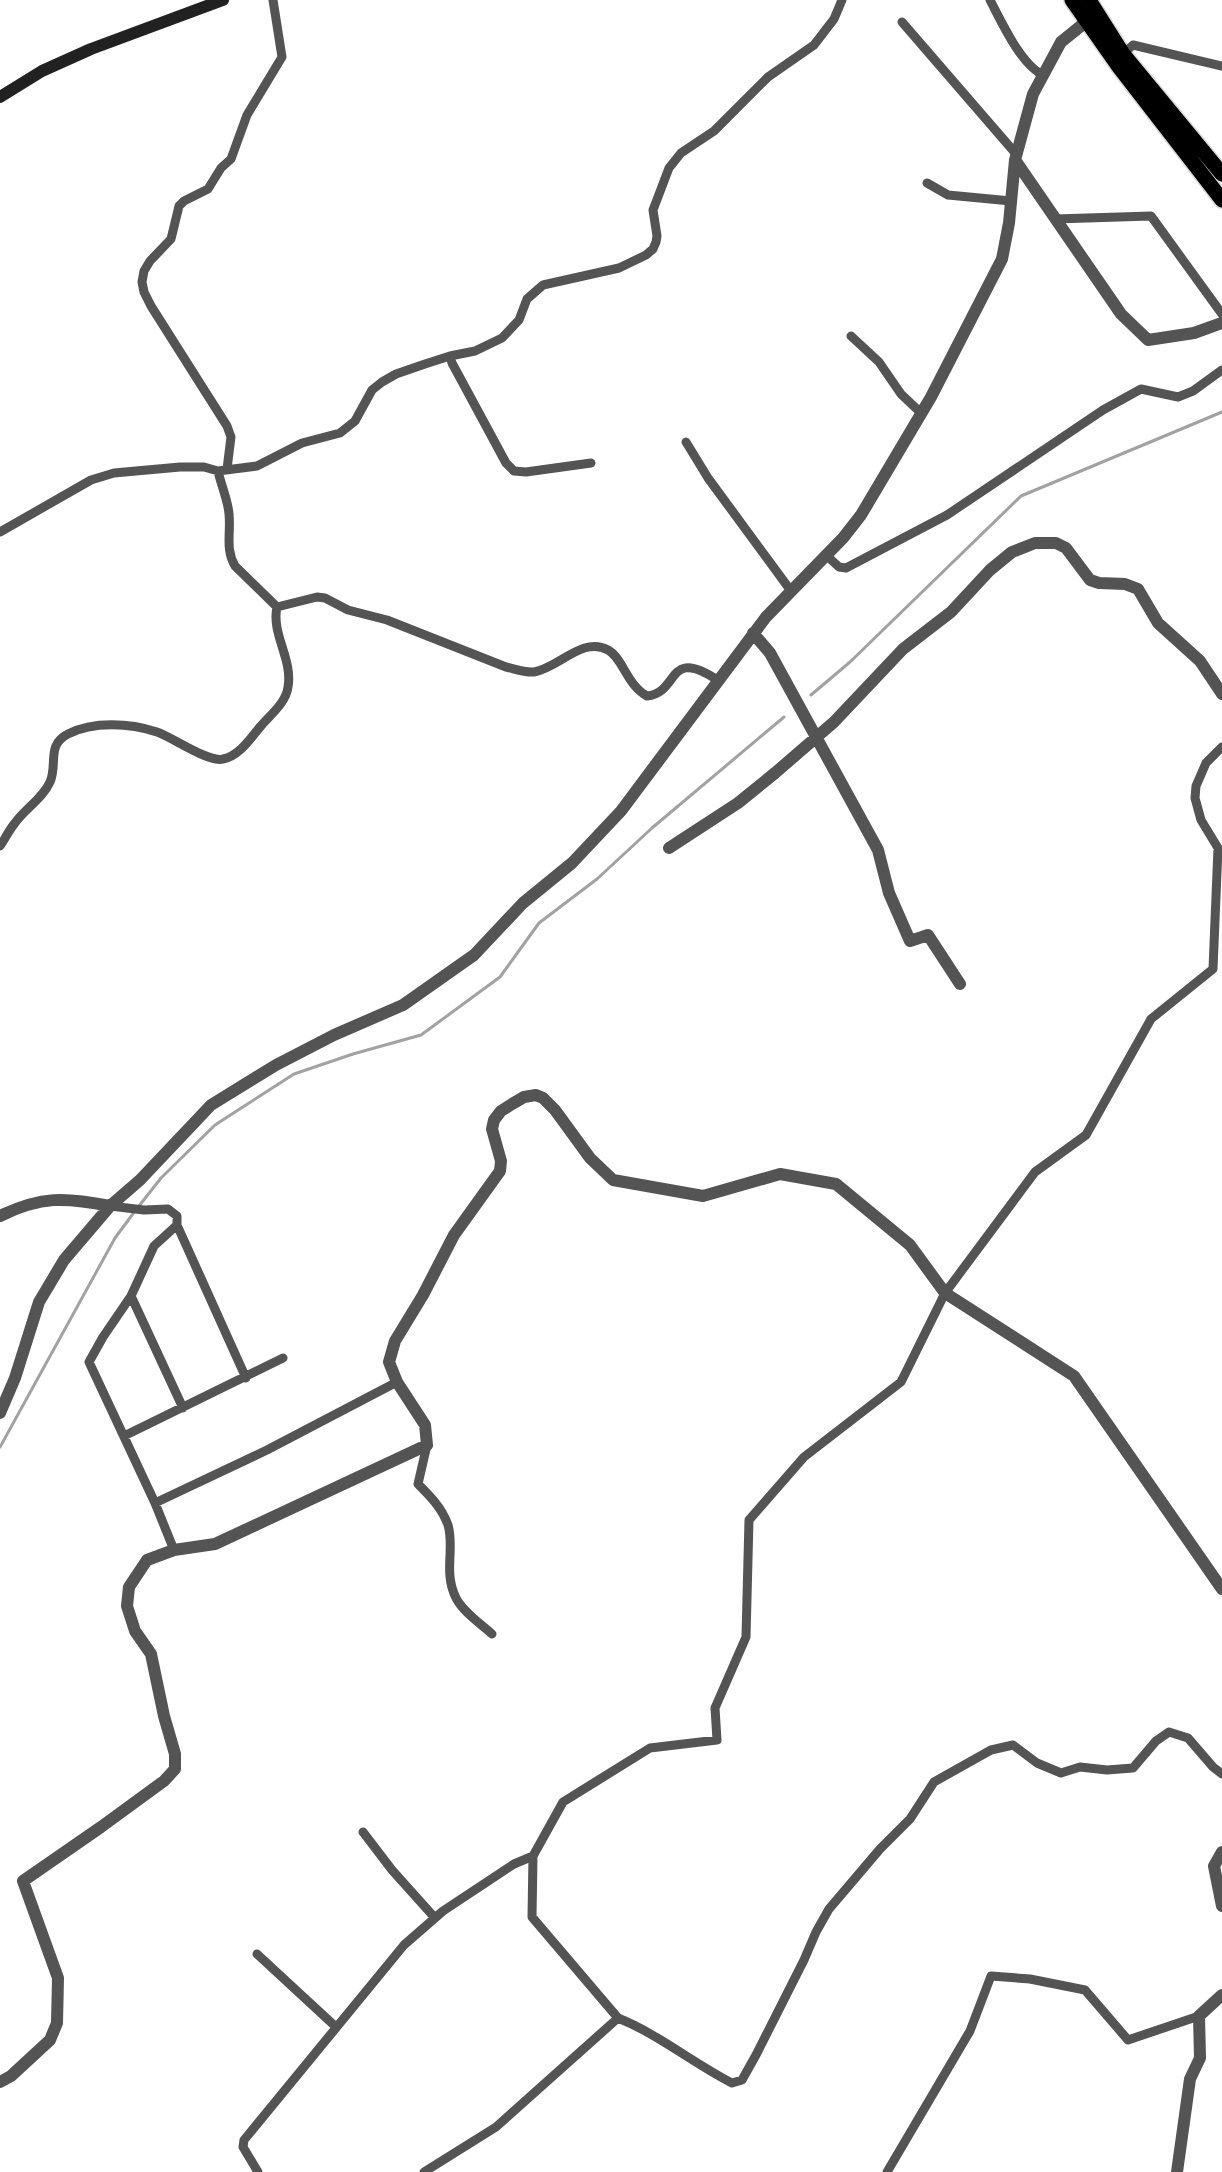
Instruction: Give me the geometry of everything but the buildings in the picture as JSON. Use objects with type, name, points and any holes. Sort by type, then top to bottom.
[{"type":"main road","points":[[2,93],[42,71],[91,49],[223,0]]},
{"type":"main road","points":[[1072,0],[1119,67],[1222,200]]},
{"type":"main road","points":[[1089,0],[1123,54],[1222,174]]},
{"type":"street","points":[[273,0],[282,57],[247,115],[231,159],[221,168],[208,189],[179,206],[171,238],[150,261],[142,282],[151,306],[227,426],[231,438],[222,470],[229,513],[231,559],[277,607]]},
{"type":"street","points":[[0,532],[91,480],[114,473],[180,467],[222,470],[257,466],[302,443],[340,433],[355,421],[372,390],[382,382],[396,374],[450,356],[475,351],[502,338],[519,320],[527,299],[543,285],[619,268],[654,249],[657,236],[653,210],[669,168],[681,153],[714,131],[768,77],[814,45],[834,19],[842,0]]},
{"type":"street","points":[[990,0],[1025,61],[1043,75]]},
{"type":"street","points":[[0,1413],[15,1378],[39,1302],[63,1260],[110,1206],[140,1180],[211,1105],[276,1065],[334,1035],[403,1005],[474,955],[523,903],[572,863],[621,812],[720,681],[753,633],[827,556],[861,515],[921,413],[1002,259],[1016,158],[1033,94],[1061,42],[1087,21]]},
{"type":"street","points":[[902,22],[1016,158],[1121,314],[1148,340],[1194,333],[1222,323]]},
{"type":"street","points":[[1123,54],[1133,45],[1222,66]]},
{"type":"street","points":[[927,183],[948,195],[1011,201]]},
{"type":"street","points":[[1055,219],[1151,216],[1222,314]]},
{"type":"street","points":[[852,336],[879,362],[901,394],[921,413]]},
{"type":"street","points":[[450,356],[506,463],[514,471],[526,472],[591,463]]},
{"type":"street","points":[[827,556],[839,567],[846,568],[947,515],[1103,410],[1141,389],[1178,397],[1193,391],[1222,370]]},
{"type":"street","points":[[686,442],[708,478],[791,591]]},
{"type":"street","points":[[669,848],[738,804],[834,722],[913,639],[951,612],[990,570],[1012,552],[1035,543],[1056,543],[1065,548],[1090,580],[1099,584],[1125,584],[1138,589],[1158,623],[1200,661],[1222,694]]},
{"type":"street","points":[[277,607],[317,597],[325,598],[348,610],[387,620],[506,667],[525,672],[545,669],[581,649],[591,647],[606,649],[614,654],[637,690],[647,696],[660,692],[678,671],[685,668],[703,670],[720,681]]},
{"type":"street","points":[[0,846],[15,823],[50,783],[53,750],[57,742],[65,735],[80,729],[104,725],[129,726],[157,732],[217,760],[224,759],[241,749],[283,700],[288,688],[288,663],[278,630],[275,614],[277,607]]},
{"type":"street","points":[[753,633],[770,653],[878,850],[889,893],[910,941],[928,935],[960,984]]},
{"type":"street","points":[[1222,747],[1206,763],[1200,774],[1195,798],[1201,820],[1218,848],[1213,969],[1151,1019],[1086,1135],[1035,1172],[945,1293],[900,1382],[804,1457],[749,1520],[746,1637],[715,1708],[717,1740],[650,1748],[563,1802],[532,1857],[532,1917],[618,2018],[636,2025],[732,2084],[742,2080],[829,1909],[880,1849],[910,1819],[934,1782],[991,1750],[1013,1745],[1037,1763],[1061,1773],[1080,1767],[1107,1770],[1133,1768],[1156,1741],[1169,1732],[1188,1738],[1222,1774]]},
{"type":"street","points":[[492,1634],[456,1599],[448,1570],[450,1546],[448,1526],[438,1505],[418,1484],[427,1444],[425,1425],[397,1382],[389,1362],[395,1341],[423,1295],[454,1235],[500,1172],[501,1161],[492,1130],[494,1120],[501,1111],[512,1104],[524,1097],[536,1095],[543,1098],[555,1110],[590,1158],[613,1180],[703,1196],[780,1174],[836,1184],[910,1245],[945,1293],[1074,1376],[1222,1589]]},
{"type":"street","points":[[0,1216],[16,1208],[54,1198],[144,1210],[168,1209],[177,1216],[177,1225],[246,1378]]},
{"type":"street","points":[[174,1550],[89,1362],[131,1296],[154,1246],[177,1225]]},
{"type":"street","points":[[131,1296],[183,1408]]},
{"type":"street","points":[[124,1436],[283,1358]]},
{"type":"street","points":[[154,1503],[267,1450],[397,1382]]},
{"type":"street","points":[[0,2082],[11,2076],[50,2040],[57,2023],[58,1978],[23,1881],[110,1821],[164,1781],[175,1769],[175,1754],[164,1716],[151,1654],[135,1631],[127,1606],[129,1587],[147,1560],[174,1550],[215,1544],[427,1444]]},
{"type":"street","points":[[363,1832],[435,1918]]},
{"type":"street","points":[[1222,1852],[1214,1866],[1222,1906]]},
{"type":"street","points":[[258,2172],[243,2147],[244,2140],[404,1945],[435,1918],[514,1864],[532,1857]]},
{"type":"street","points":[[257,1954],[336,2027]]},
{"type":"street","points":[[886,2172],[970,2031],[991,1976],[1030,1979],[1084,1990],[1128,2040],[1200,2016],[1222,1995]]},
{"type":"street","points":[[1177,2172],[1190,2079],[1200,2058],[1200,2016]]},
{"type":"street","points":[[424,2172],[496,2127],[618,2018]]},
{"type":"waterway","points":[[811,695],[850,662],[1021,496],[1222,412]]},
{"type":"waterway","points":[[139,1206],[161,1178],[215,1125],[294,1074],[421,1035],[500,977],[539,923],[597,879],[652,828],[784,717]]},
{"type":"waterway","points":[[0,1447],[115,1238],[135,1211]]}]
